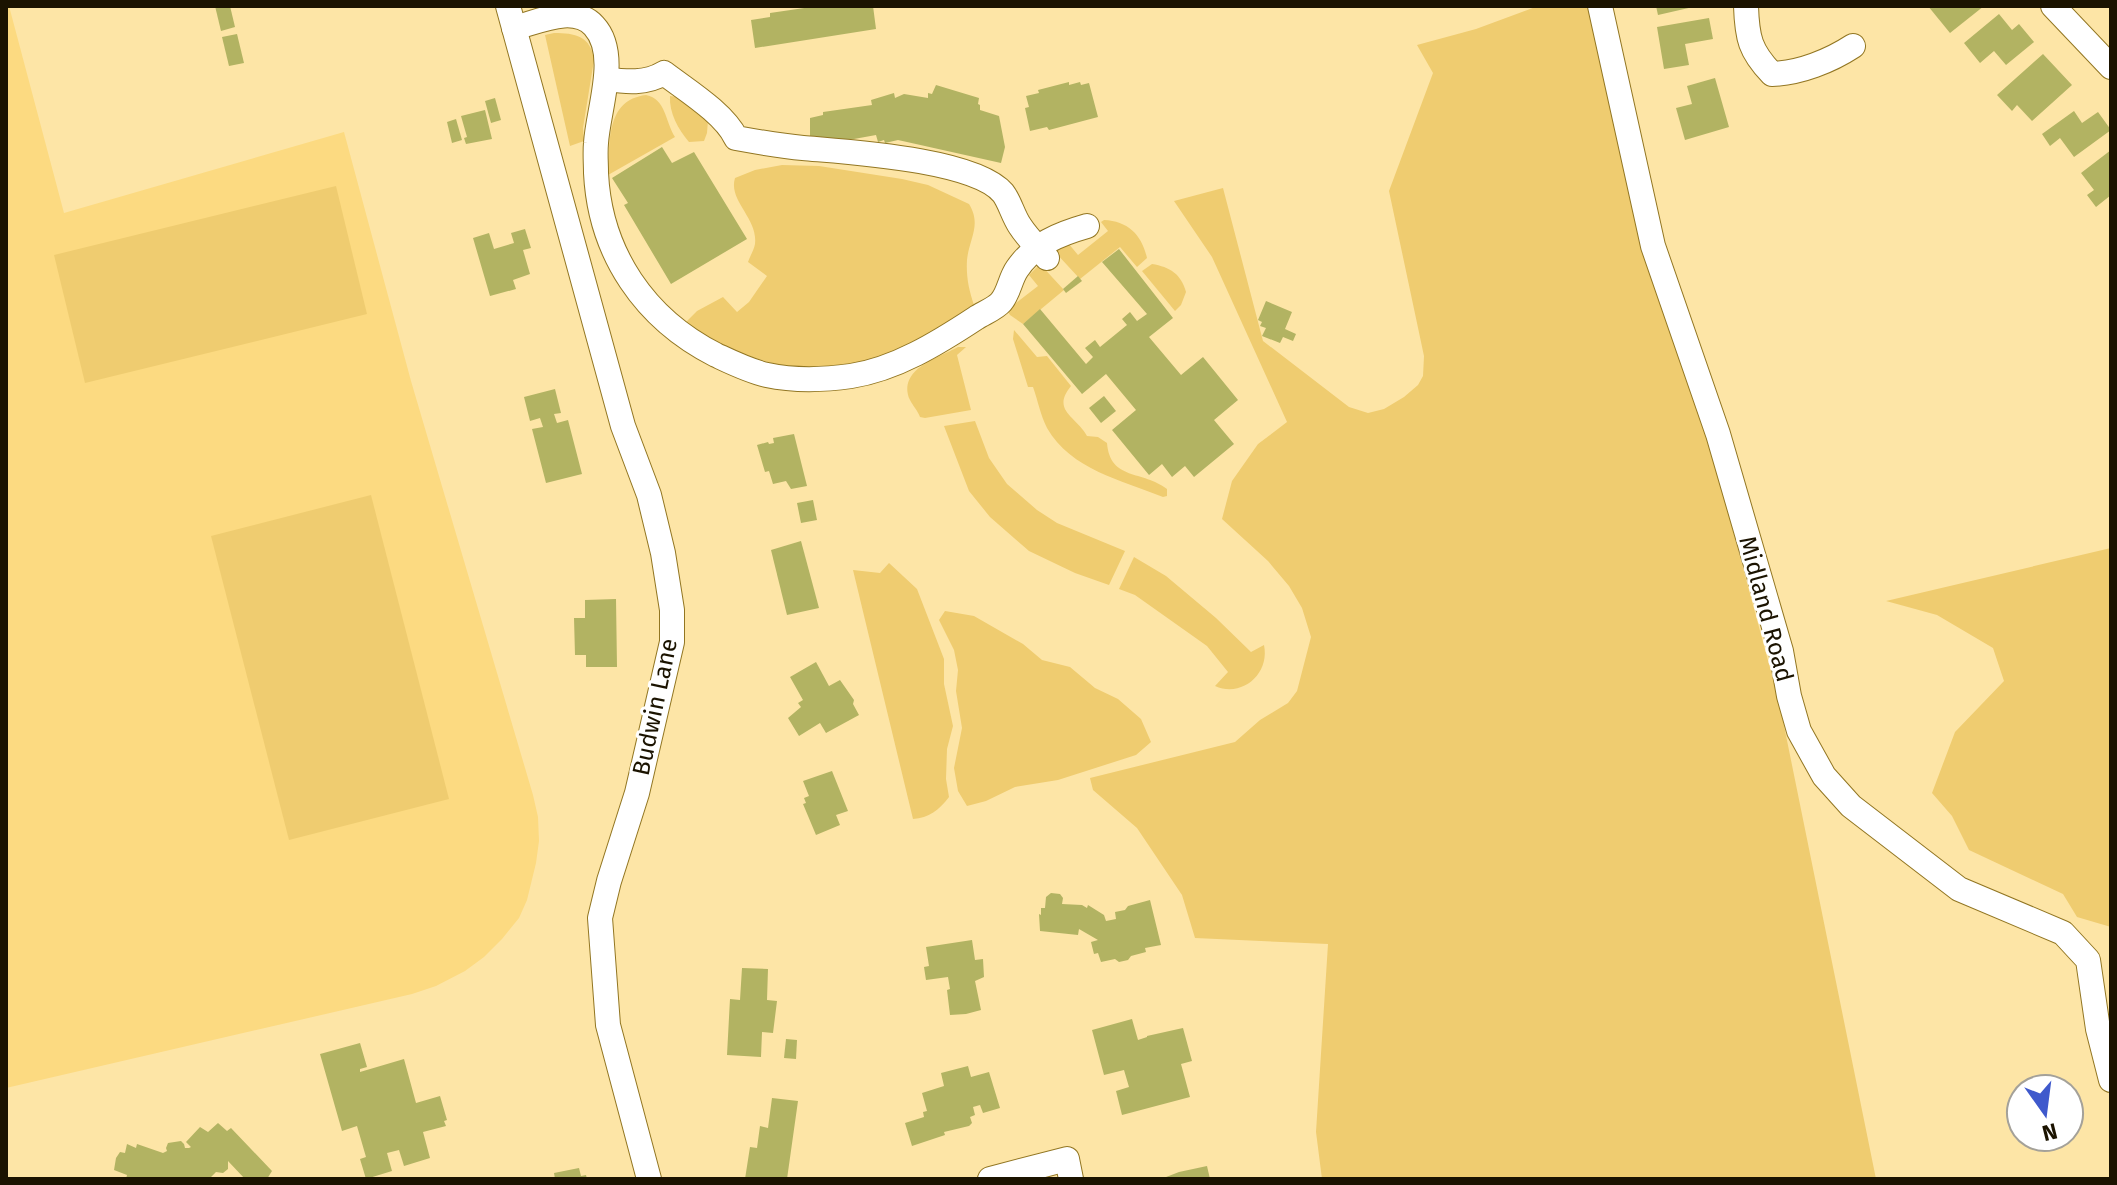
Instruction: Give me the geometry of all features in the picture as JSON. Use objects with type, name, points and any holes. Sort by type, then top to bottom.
[{"type":"street","name":"Midland Road","points":[[1600,6],[1653,246],[1718,434],[1781,651],[1799,731],[1824,776],[1851,806],[1959,889],[2063,933],[2088,960],[2098,1029],[2111,1080]]},
{"type":"street","points":[[1746,6],[1747,30],[1756,57],[1772,74],[1784,74],[1834,58],[1853,46]]},
{"type":"street","points":[[2053,6],[2111,67]]},
{"type":"street","points":[[511,17],[565,15],[586,19],[595,26],[606,49],[596,174],[600,210],[613,249],[632,283],[681,335],[751,370],[775,377],[825,379],[881,369],[922,351],[1001,302],[1016,270],[1043,253],[1060,234],[1087,226]]},
{"type":"street","name":"Budwin Lane","points":[[511,17],[623,426],[649,495],[672,610],[672,642],[665,675],[637,793],[600,918],[608,1025],[649,1179]]},
{"type":"street","points":[[606,79],[643,81],[664,73],[712,111],[736,138],[780,146],[867,153],[974,175],[1003,194],[1020,226],[1043,253]]},
{"type":"street","points":[[990,1179],[1069,1169]]},
{"type":"shaded area","points":[[6,6],[9,6],[64,213],[344,132],[411,381],[533,795],[539,841],[527,900],[519,918],[484,957],[436,986],[6,1088]]},
{"type":"shaded area","points":[[1538,6],[1591,6],[1779,701],[1876,1179],[1322,1179],[1316,1132],[1328,944],[1195,938],[1182,895],[1137,828],[1093,790],[1090,778],[1235,742],[1260,720],[1288,703],[1297,691],[1311,637],[1302,608],[1289,586],[1268,561],[1222,519],[1232,481],[1258,444],[1287,422],[1212,257],[1174,201],[1223,188],[1263,341],[1349,407],[1368,413],[1384,409],[1404,397],[1423,376],[1424,356],[1389,191],[1433,73],[1417,45],[1476,29]]},
{"type":"shaded area","points":[[569,34],[586,41],[594,60],[583,128],[584,141],[570,146],[545,35]]},
{"type":"shaded area","points":[[646,95],[658,101],[675,137],[608,175],[610,137],[616,114],[623,105]]},
{"type":"shaded area","points":[[670,96],[678,97],[708,120],[704,141],[689,142],[685,137],[673,115]]},
{"type":"shaded area","points":[[782,165],[819,166],[902,179],[928,185],[969,204],[975,225],[967,272],[974,305],[935,331],[891,353],[867,361],[821,369],[783,366],[753,357],[684,324],[697,311],[723,297],[737,312],[749,302],[767,276],[748,262],[755,235],[736,194],[735,178]]},
{"type":"shaded area","points":[[336,186],[367,314],[85,383],[54,255]]},
{"type":"shaded area","points":[[1101,222],[1120,223],[1133,231],[1142,242],[1147,258],[1137,267],[1120,247],[1080,279],[1055,252],[1068,243],[1078,255],[1108,231]]},
{"type":"shaded area","points":[[1040,264],[1064,290],[1023,324],[1007,310],[1038,286],[1029,275]]},
{"type":"shaded area","points":[[1152,264],[1174,272],[1184,286],[1186,292],[1175,311],[1142,271]]},
{"type":"shaded area","points":[[1014,330],[1037,357],[1047,356],[1071,386],[1065,395],[1064,408],[1087,436],[1098,437],[1107,443],[1114,464],[1158,483],[1167,489],[1167,496],[1099,472],[1069,454],[1057,442],[1047,428],[1033,387],[1028,387],[1013,339]]},
{"type":"shaded area","points":[[958,347],[966,347],[957,355],[971,410],[920,417],[910,400],[909,380],[922,366]]},
{"type":"shaded area","points":[[975,421],[989,458],[1007,484],[1037,510],[1057,523],[1125,551],[1109,585],[1029,551],[990,517],[969,491],[944,426]]},
{"type":"shaded area","points":[[371,495],[449,799],[289,840],[211,536]]},
{"type":"shaded area","points":[[2111,548],[2111,927],[2077,917],[2063,894],[1969,850],[1952,816],[1932,793],[1955,732],[2004,681],[1993,648],[1937,615],[1886,601]]},
{"type":"shaded area","points":[[1134,557],[1166,576],[1251,652],[1264,645],[1263,665],[1252,681],[1235,689],[1215,686],[1228,672],[1207,646],[1135,595],[1119,589]]},
{"type":"shaded area","points":[[889,563],[917,589],[944,659],[944,684],[953,726],[947,749],[949,797],[933,812],[913,819],[853,570],[880,573]]},
{"type":"shaded area","points":[[945,611],[974,616],[1023,644],[1042,660],[1070,667],[1095,688],[1118,699],[1141,719],[1151,742],[1136,755],[1058,780],[1015,787],[967,806],[958,791],[954,768],[962,728],[954,650],[939,620]]},
{"type":"building","points":[[215,6],[230,6],[235,27],[221,31]]},
{"type":"building","points":[[818,6],[873,6],[876,29],[755,48],[751,20],[770,17],[770,13]]},
{"type":"building","points":[[1656,6],[1693,6],[1693,7],[1658,15]]},
{"type":"building","points":[[1928,6],[1984,6],[1950,33]]},
{"type":"building","points":[[1999,14],[2012,30],[2019,24],[2034,42],[2006,65],[1994,51],[1980,63],[1964,43]]},
{"type":"building","points":[[1709,18],[1713,39],[1685,44],[1689,65],[1664,69],[1657,27]]},
{"type":"building","points":[[237,34],[244,63],[229,66],[222,37]]},
{"type":"building","points":[[2043,54],[2072,85],[2032,121],[2017,105],[2012,111],[1997,95]]},
{"type":"building","points":[[1715,78],[1729,127],[1685,140],[1676,108],[1692,104],[1687,86]]},
{"type":"building","points":[[1069,82],[1069,85],[1089,83],[1098,117],[1049,130],[1047,127],[1030,131],[1026,96]]},
{"type":"building","points":[[936,85],[979,98],[980,110],[999,116],[1005,147],[1001,163],[898,140],[878,142],[876,135],[854,139],[810,139],[810,118],[823,115],[823,112],[872,105],[871,100],[894,93],[895,98],[904,94],[928,98],[928,93],[932,94]]},
{"type":"building","points":[[495,98],[501,120],[491,123],[485,101]]},
{"type":"building","points":[[485,110],[492,139],[466,144],[461,116]]},
{"type":"building","points":[[2074,111],[2082,123],[2098,112],[2111,130],[2074,157],[2060,138],[2050,146],[2042,134]]},
{"type":"building","points":[[456,119],[462,140],[452,143],[447,122]]},
{"type":"building","points":[[662,147],[672,163],[694,152],[747,239],[671,284],[624,205],[628,203],[612,178]]},
{"type":"building","points":[[2111,150],[2111,195],[2096,207],[2087,195],[2094,190],[2081,173]]},
{"type":"building","points":[[525,229],[531,248],[523,250],[530,274],[513,280],[516,289],[490,296],[473,238],[489,233],[494,249],[514,243],[511,233]]},
{"type":"building","points":[[1119,249],[1173,318],[1149,337],[1181,375],[1203,357],[1238,400],[1214,420],[1234,444],[1194,477],[1185,466],[1172,477],[1162,464],[1149,475],[1112,430],[1136,410],[1106,374],[1082,394],[1023,324],[1040,309],[1086,364],[1093,357],[1085,348],[1095,340],[1100,347],[1127,325],[1122,319],[1130,312],[1137,321],[1147,314],[1102,262]]},
{"type":"building","points":[[1078,276],[1082,281],[1066,293],[1063,289]]},
{"type":"building","points":[[1266,301],[1292,312],[1285,329],[1296,334],[1293,341],[1283,337],[1280,343],[1262,336],[1266,328],[1260,326],[1262,322],[1258,320]]},
{"type":"building","points":[[555,389],[561,413],[554,414],[557,423],[568,420],[582,474],[546,483],[532,429],[543,427],[540,418],[530,421],[524,397]]},
{"type":"building","points":[[1104,396],[1116,411],[1101,423],[1089,408]]},
{"type":"building","points":[[794,434],[807,486],[791,489],[786,481],[773,484],[769,471],[765,472],[757,445],[774,443],[773,438]]},
{"type":"building","points":[[813,500],[817,520],[801,523],[797,503]]},
{"type":"building","points":[[801,541],[819,608],[787,615],[771,550]]},
{"type":"building","points":[[616,599],[617,667],[586,667],[586,655],[575,655],[574,618],[585,618],[585,600]]},
{"type":"building","points":[[816,662],[829,686],[840,680],[854,700],[859,715],[826,733],[820,723],[799,736],[788,718],[801,707],[798,703],[803,700],[790,677]]},
{"type":"building","points":[[832,771],[848,811],[836,815],[840,825],[816,835],[803,804],[806,803],[804,798],[809,796],[803,781]]},
{"type":"building","points":[[1051,893],[1060,894],[1062,904],[1087,908],[1088,905],[1104,915],[1106,921],[1116,919],[1115,912],[1150,900],[1161,945],[1145,948],[1146,952],[1131,956],[1128,960],[1101,962],[1098,953],[1094,954],[1091,942],[1098,940],[1079,929],[1078,935],[1040,931],[1039,914]]},
{"type":"building","points":[[972,940],[975,960],[983,959],[984,977],[975,981],[981,1010],[950,1015],[948,977],[926,980],[924,967],[929,966],[926,947]]},
{"type":"building","points":[[742,968],[768,969],[767,1000],[777,1001],[773,1033],[762,1032],[761,1057],[727,1055],[730,999],[740,1000]]},
{"type":"building","points":[[1132,1019],[1138,1040],[1183,1028],[1192,1061],[1181,1064],[1190,1097],[1122,1115],[1116,1091],[1129,1087],[1124,1070],[1104,1075],[1092,1030]]},
{"type":"building","points":[[786,1039],[797,1040],[796,1059],[784,1058]]},
{"type":"building","points":[[360,1043],[367,1067],[360,1069],[360,1072],[404,1059],[416,1103],[440,1096],[447,1120],[444,1121],[446,1126],[423,1132],[430,1158],[404,1166],[399,1150],[387,1153],[392,1171],[366,1179],[360,1159],[366,1157],[357,1126],[342,1131],[320,1054]]},
{"type":"building","points":[[968,1066],[971,1077],[989,1072],[1000,1108],[983,1113],[980,1105],[973,1107],[975,1115],[970,1117],[972,1123],[969,1126],[944,1132],[945,1135],[912,1146],[905,1123],[924,1117],[923,1112],[927,1111],[922,1093],[944,1086],[941,1073]]},
{"type":"building","points":[[772,1098],[798,1101],[787,1179],[745,1179],[750,1147],[757,1148],[760,1126],[768,1128]]},
{"type":"building","points":[[218,1123],[227,1131],[231,1128],[272,1171],[267,1179],[245,1179],[228,1161],[228,1169],[223,1173],[216,1172],[209,1179],[126,1179],[127,1175],[114,1170],[116,1158],[120,1152],[125,1153],[127,1144],[136,1148],[137,1144],[163,1153],[167,1151],[168,1143],[181,1141],[185,1148],[189,1148],[186,1142],[200,1127],[208,1132]]},
{"type":"building","points":[[1207,1166],[1210,1179],[1161,1179],[1179,1172]]},
{"type":"building","points":[[579,1168],[581,1176],[586,1175],[587,1179],[555,1179],[554,1173]]}]
